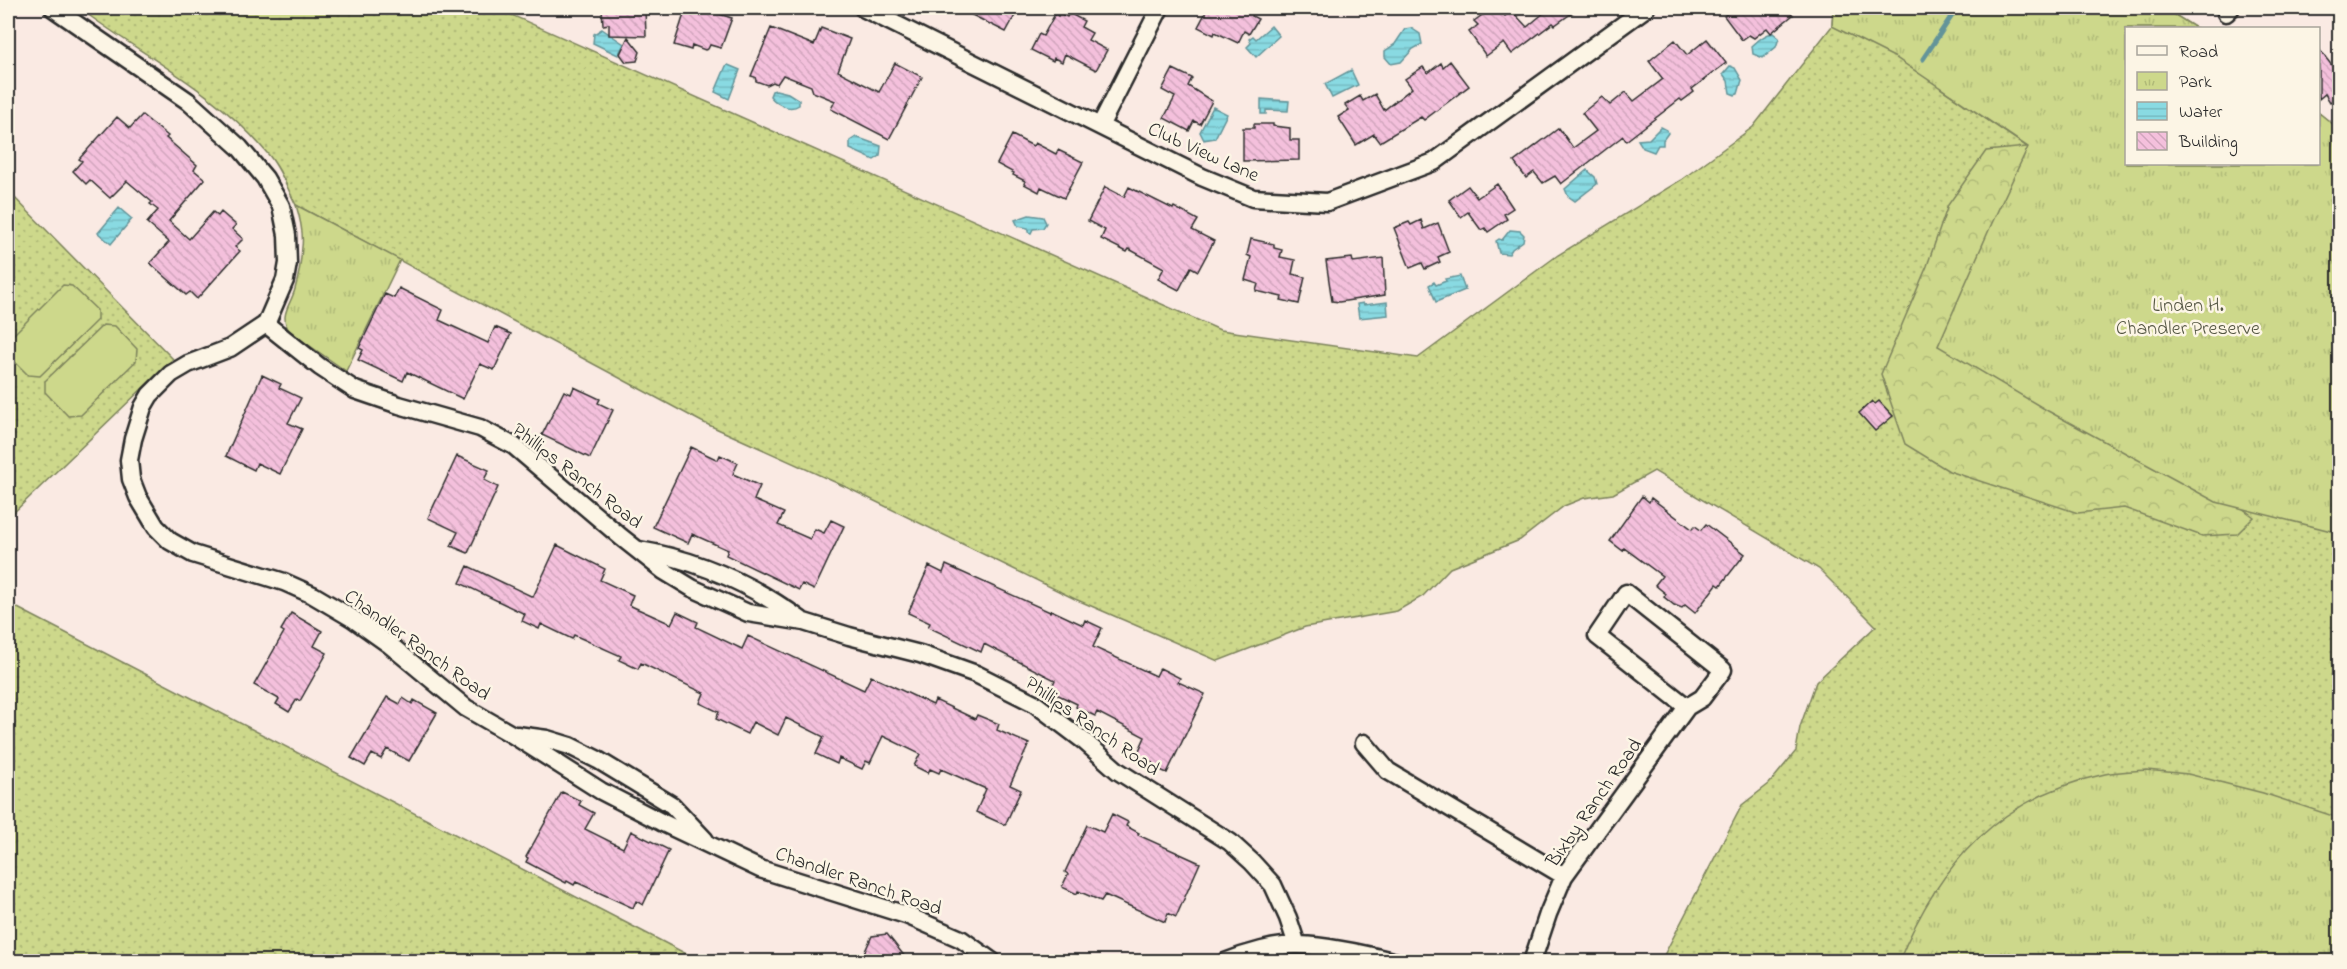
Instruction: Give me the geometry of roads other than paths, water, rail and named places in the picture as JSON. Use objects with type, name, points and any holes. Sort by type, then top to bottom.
[{"type":"street","points":[[53,8],[188,101],[240,148],[265,178],[281,206],[288,235],[285,280],[266,324]]},
{"type":"street","name":"Club View Lane","points":[[863,8],[1202,177],[1253,198],[1327,202],[1434,162],[1646,8]]},
{"type":"street","points":[[1100,126],[1160,8]]},
{"type":"street","name":"Phillips Ranch Road","points":[[266,324],[320,367],[355,390],[480,428],[514,446],[664,571],[692,588],[764,617],[804,622],[931,658],[976,674],[1034,703],[1119,771],[1230,842],[1245,855],[1273,885],[1297,945]]},
{"type":"street","name":"Chandler Ranch Road","points":[[266,324],[230,348],[188,364],[171,374],[150,395],[138,421],[129,460],[131,479],[146,513],[170,541],[193,555],[284,582],[313,595],[352,618],[390,645],[466,708],[601,791],[751,865],[793,881],[906,915],[961,939],[993,962]]},
{"type":"street","name":"Phillips Ranch Road","points":[[639,550],[691,561],[722,574],[774,600],[804,622]]},
{"type":"street","name":"Bixby Ranch Road","points":[[1532,962],[1564,876],[1687,707],[1702,698],[1723,670],[1626,593],[1597,636],[1687,707]]},
{"type":"street","name":"Chandler Ranch Road","points":[[513,735],[547,739],[570,746],[598,760],[672,805],[709,844]]},
{"type":"street","points":[[1364,743],[1388,771],[1564,876]]},
{"type":"street","points":[[1225,962],[1257,952],[1297,945],[1362,953],[1396,962]]},
{"type":"water","points":[[1271,26],[1279,36],[1256,57],[1247,47],[1251,43],[1249,39],[1253,36],[1256,39]]},
{"type":"water","points":[[1411,28],[1420,34],[1422,44],[1413,49],[1401,62],[1391,64],[1385,57],[1385,51],[1395,44],[1405,29]]},
{"type":"water","points":[[602,29],[624,44],[618,55],[593,43],[594,34]]},
{"type":"water","points":[[1773,33],[1779,38],[1776,47],[1763,58],[1753,54],[1752,46]]},
{"type":"water","points":[[728,65],[740,70],[729,99],[715,92]]},
{"type":"water","points":[[1730,66],[1735,68],[1742,80],[1738,94],[1735,95],[1730,93],[1728,81],[1723,74]]},
{"type":"water","points":[[1351,70],[1358,85],[1332,98],[1325,84]]},
{"type":"water","points":[[772,91],[788,93],[799,100],[799,105],[788,107],[776,102],[770,96]]},
{"type":"water","points":[[1261,99],[1289,101],[1288,111],[1266,110],[1266,114],[1261,114]]},
{"type":"water","points":[[1213,107],[1227,114],[1215,138],[1204,140],[1200,132]]},
{"type":"water","points":[[1661,127],[1668,133],[1663,140],[1663,145],[1658,145],[1654,152],[1643,148],[1638,140],[1649,139]]},
{"type":"water","points":[[856,137],[881,146],[880,156],[874,160],[850,149],[850,141]]},
{"type":"water","points":[[1587,170],[1595,177],[1597,184],[1575,201],[1568,196],[1565,189]]},
{"type":"water","points":[[119,208],[132,219],[111,244],[98,233]]},
{"type":"water","points":[[1029,215],[1043,217],[1046,223],[1043,228],[1033,229],[1031,233],[1028,232],[1028,228],[1018,226],[1015,220]]},
{"type":"water","points":[[1510,230],[1520,231],[1524,235],[1523,241],[1509,254],[1499,253],[1496,241],[1502,240]]},
{"type":"water","points":[[1460,276],[1465,290],[1436,302],[1429,285],[1434,282],[1436,285],[1446,281],[1445,279]]},
{"type":"water","points":[[1387,302],[1388,315],[1359,318],[1357,304]]},
{"type":"waterway","points":[[1923,59],[1957,8]]},
{"type":"park label","name":"Linden H. Chandler Preserve","points":[[2188,316]]}]
